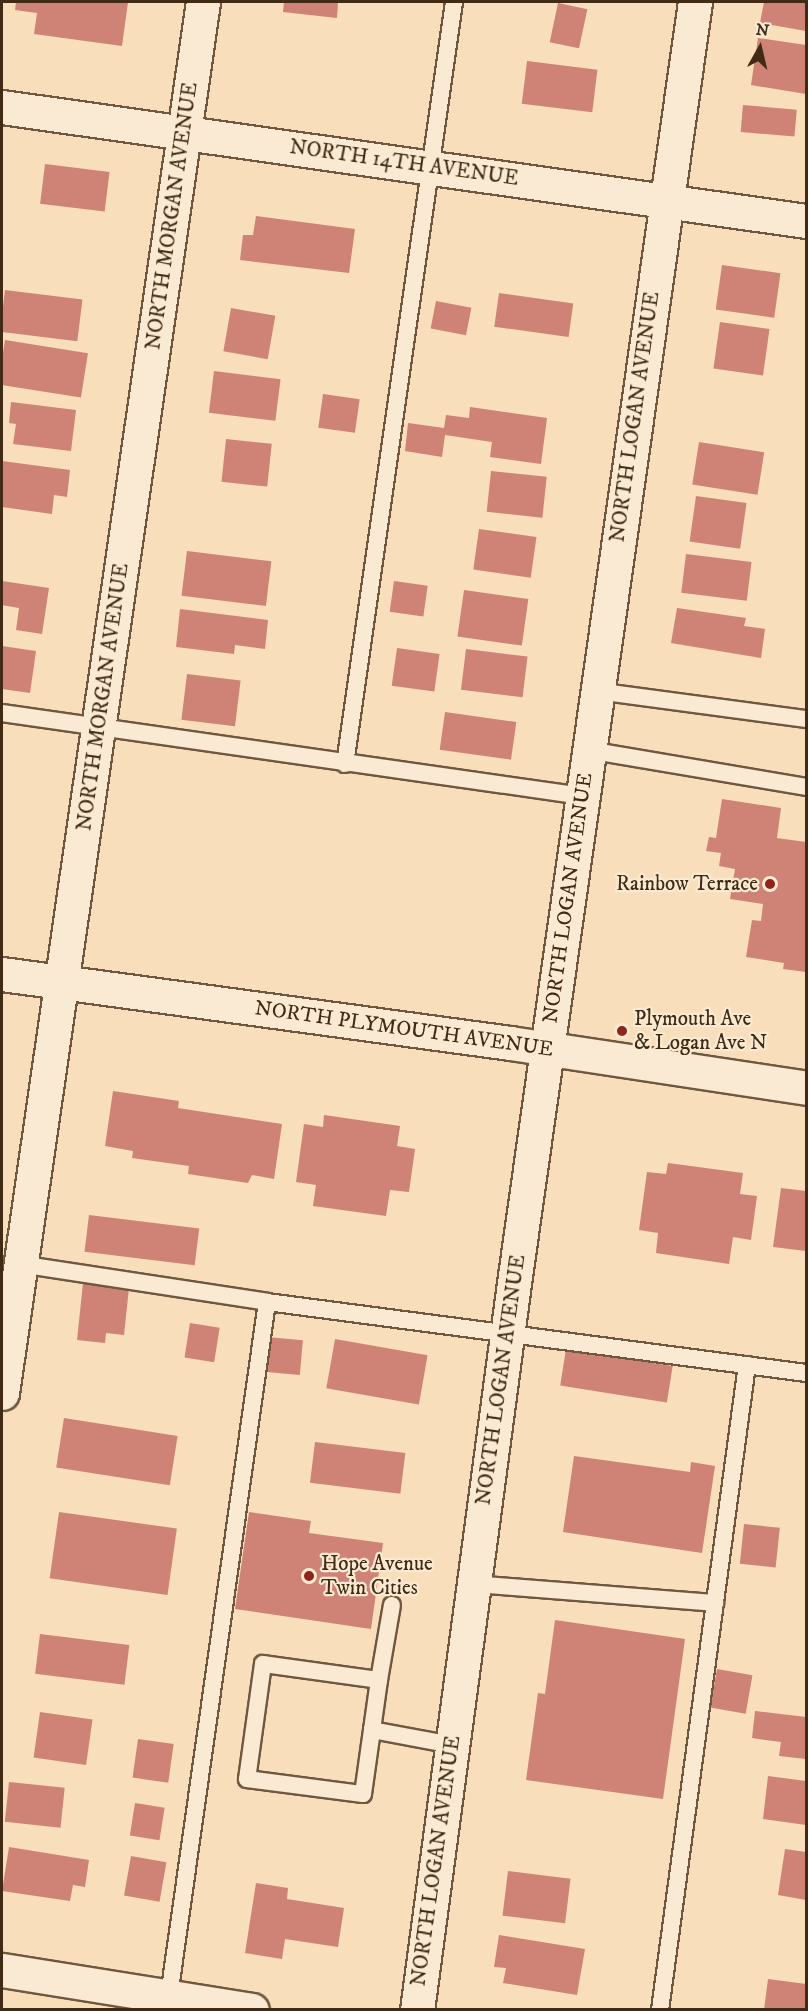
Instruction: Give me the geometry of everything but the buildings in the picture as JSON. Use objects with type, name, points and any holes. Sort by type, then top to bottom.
[{"type":"street","name":"NORTH MORGAN AVENUE","points":[[2,1392],[203,2]]},
{"type":"street","name":"NORTH LOGAN AVENUE","points":[[417,2010],[596,691],[695,2]]},
{"type":"street","name":"NORTH 14TH AVENUE","points":[[2,107],[807,220]]},
{"type":"street","name":"NORTH PLYMOUTH AVENUE","points":[[2,974],[547,1048],[807,1088]]},
{"type":"street","points":[[2,1970],[168,2003],[252,2010]]},
{"type":"lane","points":[[345,764],[433,167],[454,2]]},
{"type":"lane","points":[[596,691],[807,718]]},
{"type":"lane","points":[[2,713],[345,764],[582,796]]},
{"type":"lane","points":[[588,750],[807,787]]},
{"type":"lane","points":[[20,1264],[267,1302],[807,1373]]},
{"type":"lane","points":[[168,2003],[267,1302]]},
{"type":"lane","points":[[660,2010],[747,1365]]},
{"type":"lane","points":[[474,1584],[715,1603]]},
{"type":"lane","points":[[379,1680],[263,1664],[247,1779],[363,1794],[392,1605]]},
{"type":"lane","points":[[372,1730],[452,1745]]},
{"type":"place","name":"Rainbow Terrace","points":[[770,884]]},
{"type":"place","name":"Plymouth Ave & Logan Ave N","points":[[622,1031]]},
{"type":"place","name":"Hope Avenue Twin Cities","points":[[309,1576]]}]
